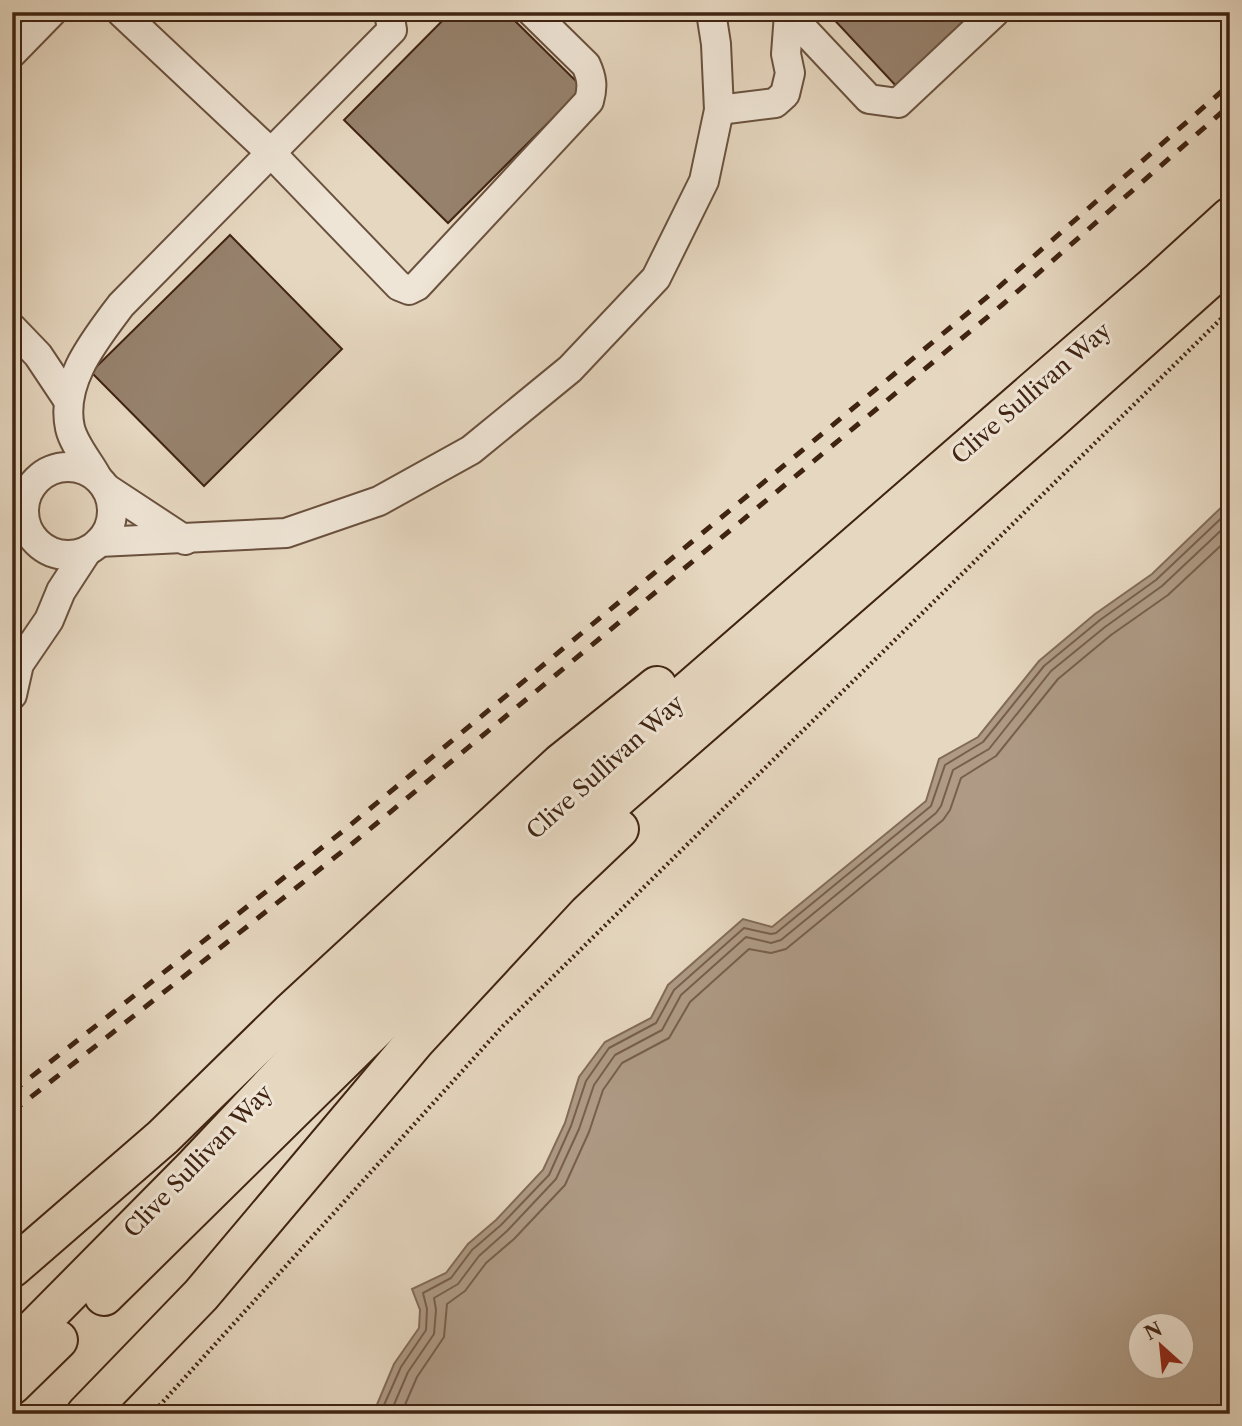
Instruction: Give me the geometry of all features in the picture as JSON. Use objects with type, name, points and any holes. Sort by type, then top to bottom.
[{"type":"highway","name":"Clive Sullivan Way","points":[[12,1351],[195,1166],[348,1004],[576,791],[1230,217]]},
{"type":"highway","name":"Clive Sullivan Way","points":[[12,1385],[551,856],[1050,421],[1230,260]]},
{"type":"highway","points":[[12,1268],[163,1137],[290,1013],[561,763],[1161,280]]},
{"type":"highway","points":[[86,1414],[201,1294],[416,1040],[559,886],[1050,421]]},
{"type":"street","points":[[12,53],[52,12]]},
{"type":"street","points":[[121,12],[271,153],[399,286],[410,289],[417,286],[589,101],[592,90],[591,76],[586,65],[532,12]]},
{"type":"street","points":[[12,695],[19,664],[49,620],[61,591],[108,530],[112,516],[112,501],[71,430],[68,400],[89,348],[121,305],[392,30],[389,12]]},
{"type":"street","points":[[30,537],[58,554],[73,555],[93,547],[286,533],[379,501],[471,450],[570,369],[656,278],[704,181],[719,110],[716,44],[710,12]]},
{"type":"street","points":[[790,13],[869,99],[898,103],[995,12]]},
{"type":"street","points":[[719,110],[775,103],[785,94],[790,73],[786,54],[790,13]]},
{"type":"street","points":[[12,328],[38,355],[68,400]]},
{"type":"street","points":[[61,591],[30,537],[24,511],[29,483],[71,430]]},
{"type":"street","points":[[29,483],[56,468],[71,466],[85,470],[185,540]]},
{"type":"path","points":[[152,1414],[503,1026],[1230,310]]},
{"type":"water","points":[[1230,499],[1230,1414],[373,1414],[394,1364],[419,1328],[420,1310],[412,1289],[446,1273],[468,1244],[496,1220],[543,1170],[565,1123],[579,1077],[605,1042],[651,1018],[668,985],[743,919],[772,927],[926,801],[939,759],[978,737],[1039,661],[1095,614],[1152,574]]},
{"type":"building","points":[[451,12],[506,12],[583,88],[448,223],[344,120]]},
{"type":"building","points":[[827,12],[973,12],[898,88]]},
{"type":"building","points":[[230,235],[342,349],[204,486],[91,372]]},
{"type":"railway","points":[[12,1092],[343,831],[992,293],[1230,84]]},
{"type":"railway","points":[[12,1112],[353,843],[1002,305],[1230,105]]}]
